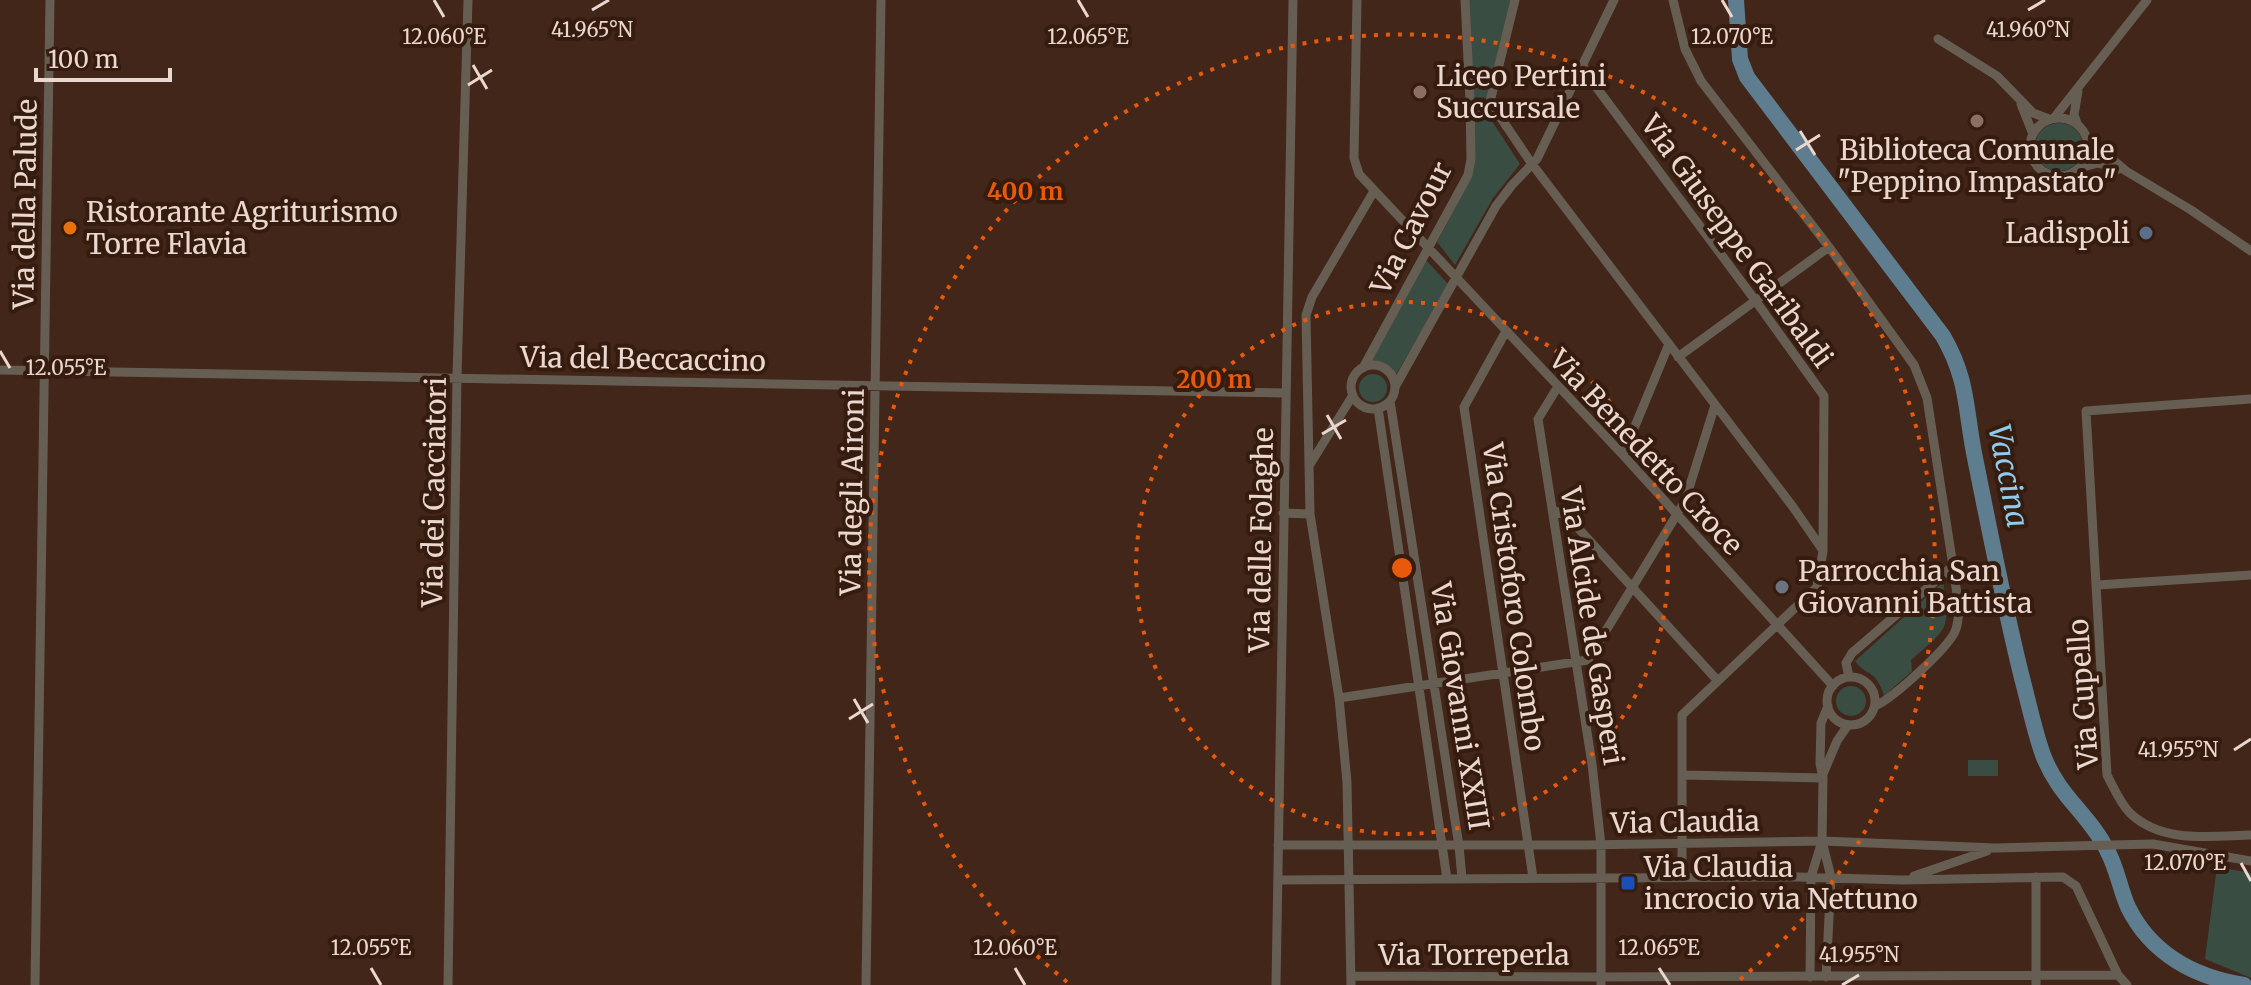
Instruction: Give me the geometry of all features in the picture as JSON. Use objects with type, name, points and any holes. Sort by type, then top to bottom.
[{"type":"street","name":"Via della Palude","points":[[35,985],[50,0]]},
{"type":"street","name":"Via dei Cacciatori","points":[[448,985],[457,376],[468,0]]},
{"type":"street","name":"Via degli Aironi","points":[[866,985],[881,0]]},
{"type":"street","name":"Via delle Folaghe","points":[[1276,985],[1293,0]]},
{"type":"street","name":"Via Benedetto Croce","points":[[1357,0],[1355,163],[1359,174],[1505,333],[1623,455],[1833,686]]},
{"type":"street","name":"Via Cavour","points":[[1363,368],[1468,175],[1471,159],[1470,100],[1465,0]]},
{"type":"street","points":[[1515,0],[1490,102],[1532,164],[1793,507],[1823,551]]},
{"type":"street","points":[[1353,395],[1366,408],[1378,408],[1390,401],[1501,198],[1532,164],[1614,0]]},
{"type":"street","points":[[1673,0],[1688,55],[1701,81],[1829,247],[1922,380],[1959,617],[1951,641],[1890,698],[1875,706]]},
{"type":"street","points":[[2033,134],[2079,88],[2147,0]]},
{"type":"street","points":[[1938,39],[1997,76],[2033,113],[2066,118],[2077,123]]},
{"type":"street","name":"Via Giuseppe Garibaldi","points":[[1582,68],[1824,396],[1823,551],[1817,587],[1682,715],[1682,877]]},
{"type":"street","points":[[2079,88],[2074,115],[2088,139],[2126,171],[2251,251]]},
{"type":"street","points":[[1470,100],[1490,102]]},
{"type":"street","points":[[2019,100],[2033,134],[2032,158],[2048,174],[2064,175],[2098,163],[2126,171]]},
{"type":"street","points":[[2078,169],[2085,160],[2088,139]]},
{"type":"street","points":[[1351,980],[1347,782],[1339,698],[1310,514],[1307,308],[1374,191]]},
{"type":"street","points":[[1678,357],[1829,247]]},
{"type":"street","name":"Via Cristoforo Colombo","points":[[1505,333],[1464,407],[1533,878]]},
{"type":"street","points":[[1623,455],[1669,344]]},
{"type":"street","points":[[1309,466],[1353,395],[1352,383],[1363,368],[1384,368],[1390,373],[1395,387]]},
{"type":"street","name":"Via del Beccaccino","points":[[0,370],[1285,393]]},
{"type":"street","name":"Via Alcide de Gasperi","points":[[1557,388],[1538,419],[1601,845],[1601,981]]},
{"type":"street","name":"Via Cupello","points":[[2251,399],[2086,411],[2107,775],[2129,812],[2159,831],[2194,837],[2251,835]]},
{"type":"street","name":"Via Giovanni XXIII","points":[[1390,401],[1462,878]]},
{"type":"street","points":[[1339,698],[1588,660],[1685,501],[1715,405]]},
{"type":"street","name":"Via Giovanni XXIII","points":[[1378,408],[1447,879]]},
{"type":"street","points":[[1553,510],[1567,516],[1718,681]]},
{"type":"street","points":[[1283,513],[1310,514]]},
{"type":"street","points":[[1398,542],[1412,540]]},
{"type":"street","points":[[1849,677],[1846,663],[1852,653],[1953,566]]},
{"type":"street","points":[[2098,585],[2251,575]]},
{"type":"street","points":[[1826,977],[1831,877],[1822,841],[1821,727],[1833,686],[1849,677],[1864,680],[1875,699],[1868,719],[1855,725],[1835,718],[1828,706]]},
{"type":"street","points":[[1823,776],[1837,741],[1848,725]]},
{"type":"street","points":[[1683,775],[1823,776]]},
{"type":"street","points":[[1810,977],[1811,877],[1822,841]]},
{"type":"street","name":"Via Claudia","points":[[1278,845],[1529,846],[1822,841],[1995,848]]},
{"type":"street","points":[[1995,848],[2153,844],[2251,861]]},
{"type":"street","name":"Via Claudia","points":[[1903,880],[1995,848]]},
{"type":"street","points":[[2036,877],[2036,981]]},
{"type":"street","name":"Via Claudia","points":[[1278,880],[2063,877],[2076,886],[2118,975]]},
{"type":"street","points":[[1850,981],[2036,981],[2118,975],[2127,985]]},
{"type":"street","name":"Via Torreperla","points":[[1351,980],[1788,981],[1826,977],[1850,981]]},
{"type":"green space","points":[[1469,0],[1512,0],[1488,98],[1473,97]]},
{"type":"green space","points":[[1482,106],[1520,164],[1493,198],[1455,265],[1437,242],[1471,178],[1475,107]]},
{"type":"green space","points":[[2059,123],[2076,130],[2083,147],[2076,164],[2059,171],[2042,164],[2035,147],[2042,130]]},
{"type":"green space","points":[[1426,260],[1448,284],[1396,375],[1387,365],[1371,362]]},
{"type":"green space","points":[[1373,374],[1383,378],[1387,388],[1383,398],[1373,402],[1363,398],[1359,388],[1363,378]]},
{"type":"green space","points":[[1943,582],[1944,627],[1911,660],[1912,671],[1884,696],[1878,681],[1855,661]]},
{"type":"green space","points":[[1851,686],[1862,690],[1866,701],[1862,712],[1851,716],[1840,712],[1836,701],[1840,690]]},
{"type":"green space","points":[[1968,760],[1998,760],[1998,776],[1968,776]]},
{"type":"green space","points":[[2217,867],[2251,873],[2251,978],[2205,959]]},
{"type":"waterway","name":"Vaccina","points":[[1736,0],[1740,59],[1747,77],[1943,336],[1958,367],[2015,651],[2037,736],[2050,770],[2100,837],[2128,907],[2149,938],[2176,961],[2192,969],[2244,985]]},
{"type":"place","name":"Liceo Pertini Succursale","points":[[1420,92]]},
{"type":"place","name":"Biblioteca Comunale \"Peppino Impastato\"","points":[[1977,121]]},
{"type":"place","name":"Ristorante Agriturismo Torre Flavia","points":[[70,228]]},
{"type":"place","name":"Ladispoli","points":[[2146,233]]},
{"type":"place","name":"Parrocchia San Giovanni Battista","points":[[1782,587]]},
{"type":"place","name":"Via Claudia incrocio via Nettuno","points":[[1628,883]]}]
